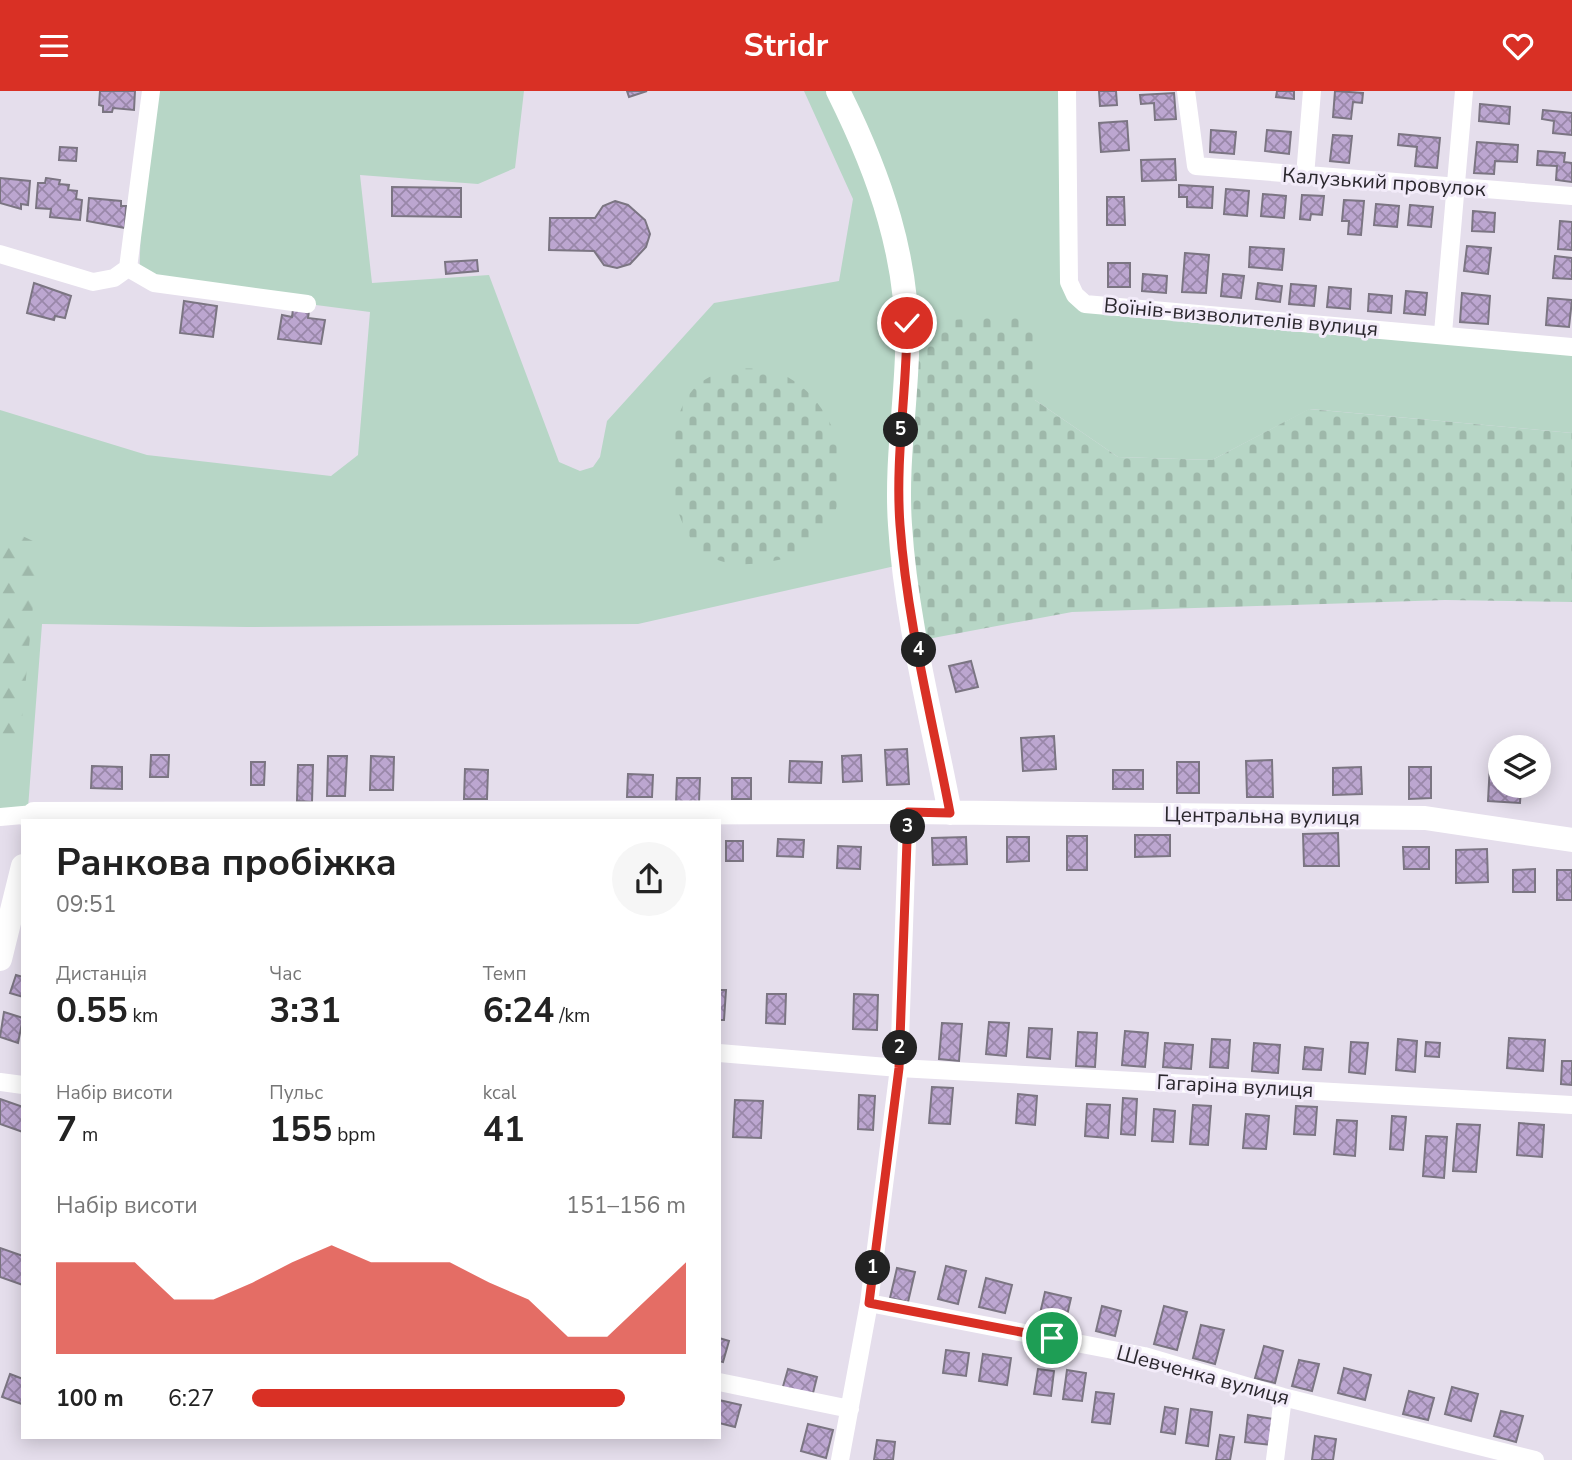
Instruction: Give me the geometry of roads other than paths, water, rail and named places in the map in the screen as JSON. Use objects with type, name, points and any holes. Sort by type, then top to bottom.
[{"type":"street","points":[[0,254],[93,282],[114,278],[128,268],[150,91]]},
{"type":"street","points":[[838,91],[880,185],[904,279],[907,356],[899,457],[900,526],[915,628],[950,813]]},
{"type":"street","name":"Воїнів-визволителів вулиця","points":[[1067,91],[1069,282],[1074,295],[1086,304],[1443,333],[1572,347]]},
{"type":"street","name":"Калузький провулок","points":[[1186,91],[1196,166],[1572,196]]},
{"type":"street","points":[[1305,176],[1312,91]]},
{"type":"street","points":[[1443,333],[1464,91]]},
{"type":"street","points":[[128,268],[154,283],[307,304]]},
{"type":"street","points":[[840,1460],[869,1303],[899,1068],[908,812]]},
{"type":"street","name":"Центральна вулиця","points":[[33,818],[908,812],[1425,818],[1572,840]]},
{"type":"street","points":[[0,817],[33,818]]},
{"type":"street","points":[[0,959],[21,874]]},
{"type":"street","name":"Гагаріна вулиця","points":[[721,1053],[899,1068],[1572,1105]]},
{"type":"street","points":[[0,1082],[21,1085]]},
{"type":"street","name":"Шевченка вулиця","points":[[869,1303],[1144,1356],[1283,1397],[1535,1460]]},
{"type":"street","points":[[721,1382],[850,1409]]},
{"type":"street","points":[[1275,1460],[1283,1397]]}]
